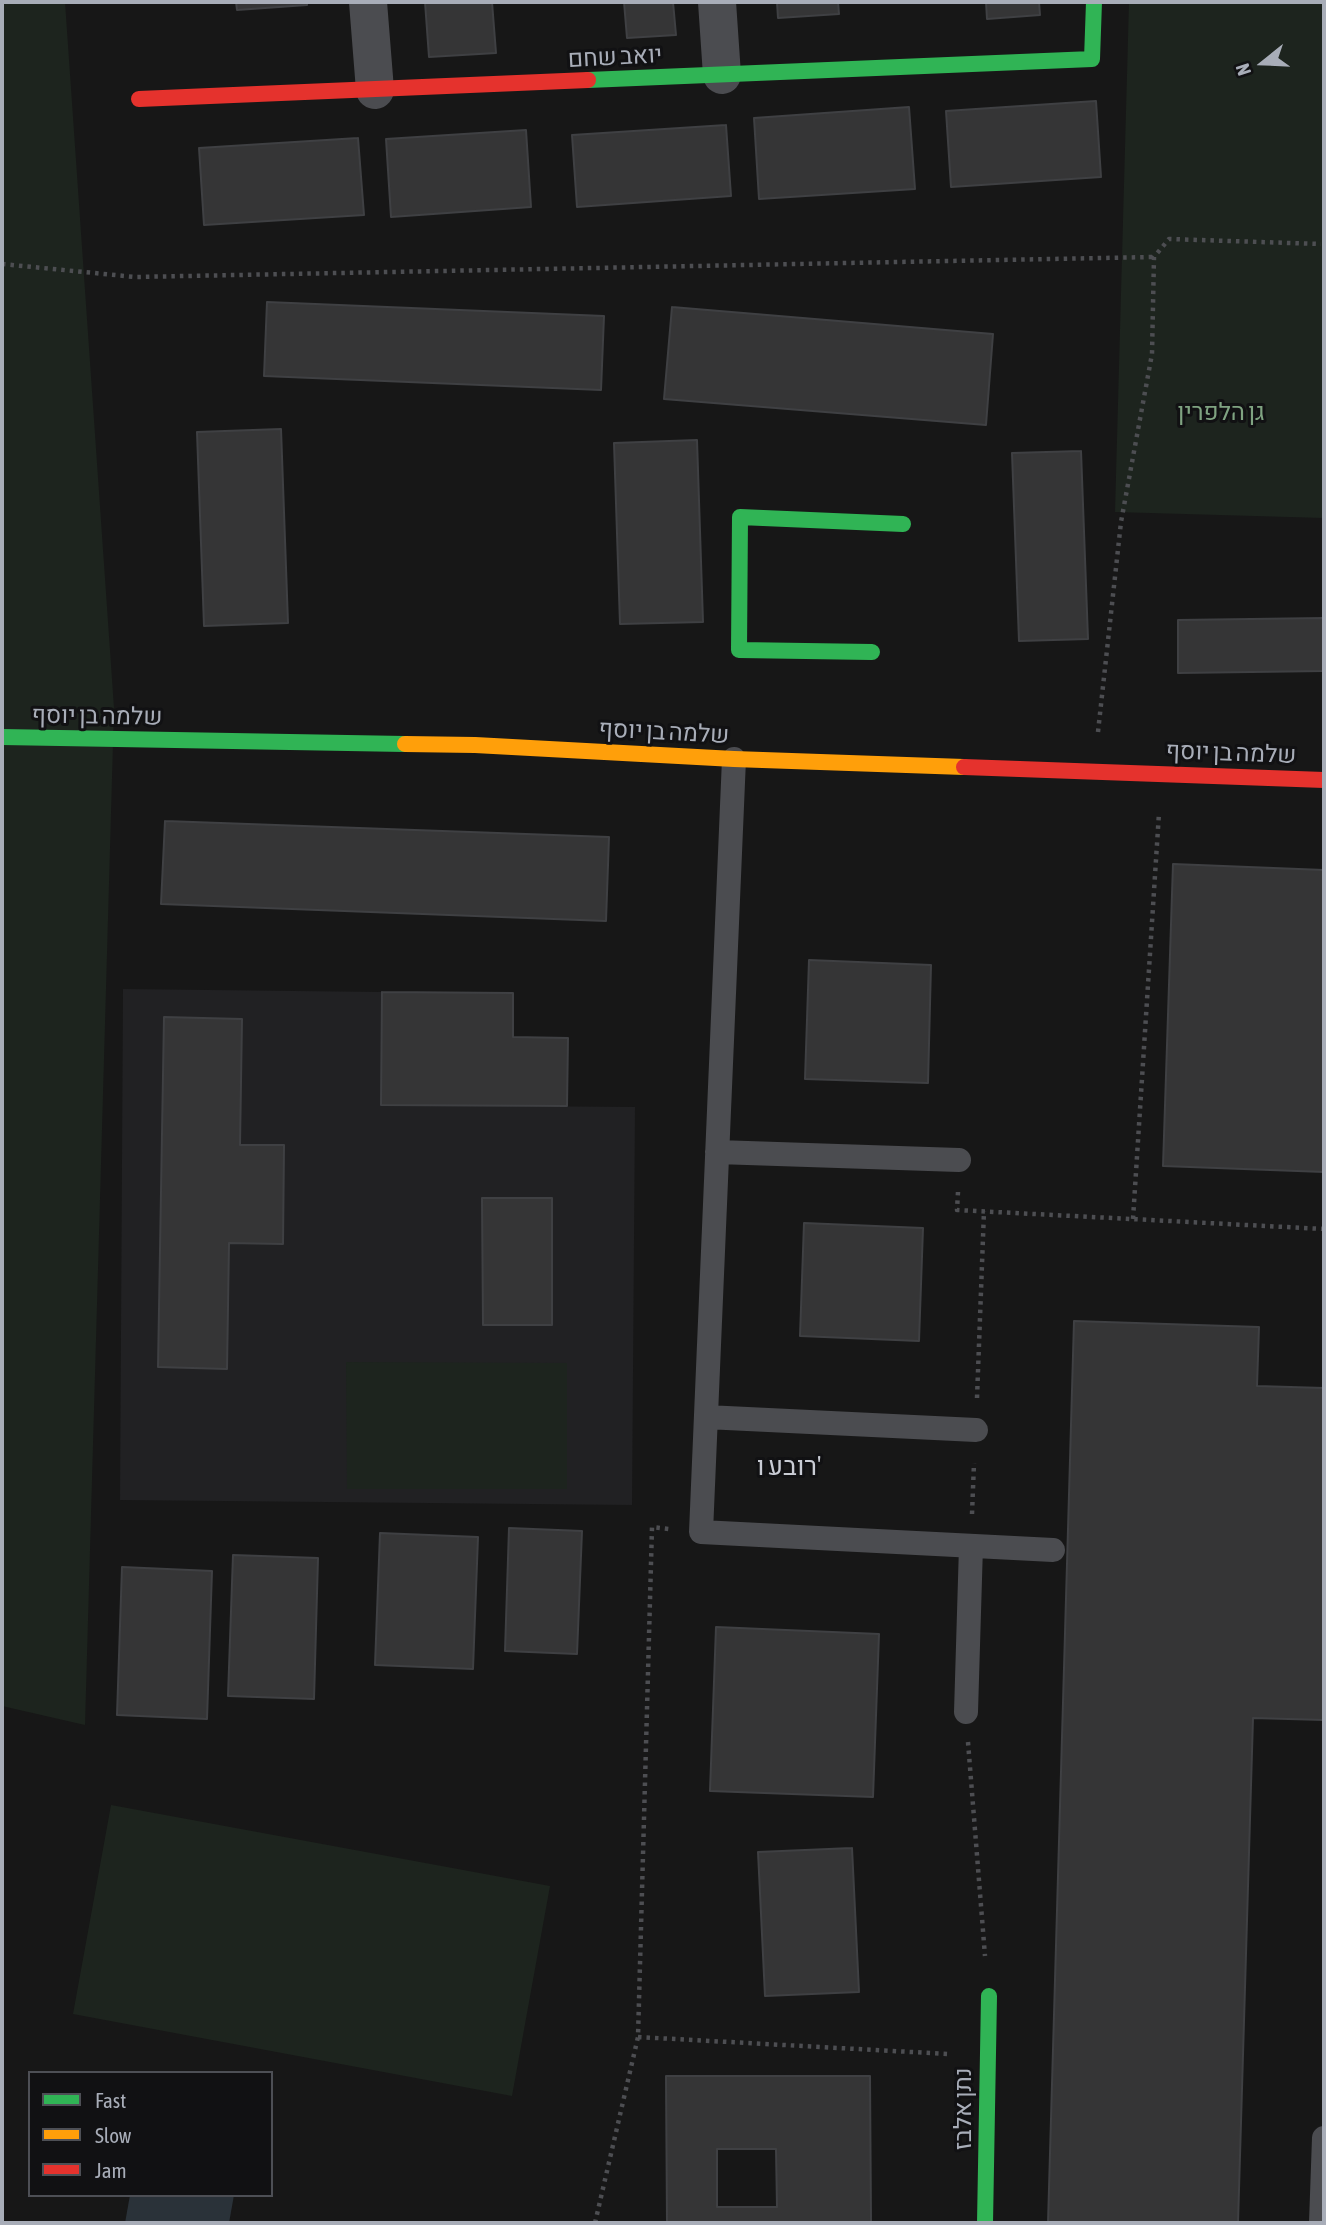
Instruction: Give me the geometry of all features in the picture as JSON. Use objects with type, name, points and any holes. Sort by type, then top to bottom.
[{"type":"street","points":[[368,2],[375,90]]},
{"type":"street","points":[[717,2],[722,75]]},
{"type":"street","name":"יואב שחם","points":[[139,99],[1092,59],[1094,2]]},
{"type":"street","points":[[872,653],[739,650],[740,517],[903,524]]},
{"type":"street","name":"שלמה בן יוסף","points":[[2,737],[475,745],[734,758],[1324,780]]},
{"type":"street","name":"נתן אלבז","points":[[985,2223],[989,1996]]},
{"type":"lane","points":[[734,758],[701,1532],[1053,1550]]},
{"type":"lane","points":[[717,1152],[959,1160]]},
{"type":"lane","points":[[706,1417],[976,1430]]},
{"type":"lane","points":[[966,1712],[971,1546]]},
{"type":"lane","points":[[1321,2223],[1324,2138]]},
{"type":"path","points":[[1093,771],[1121,522],[1152,354],[1154,257],[1169,239],[1321,244]]},
{"type":"path","points":[[2,264],[135,277],[1154,257]]},
{"type":"path","points":[[1133,1219],[1161,774]]},
{"type":"path","points":[[959,1160],[957,1210],[1324,1229]]},
{"type":"path","points":[[971,1546],[984,1211]]},
{"type":"path","points":[[595,2223],[638,2037],[652,1527],[701,1532]]},
{"type":"path","points":[[966,1712],[989,1996]]},
{"type":"path","points":[[638,2037],[986,2056]]},
{"type":"shaded area","points":[[123,989],[382,992],[382,1105],[635,1107],[632,1505],[120,1500]]},
{"type":"shaded area","points":[[130,2197],[234,2197],[229,2223],[125,2223]]},
{"type":"green space","points":[[2,2],[65,2],[114,708],[85,1725],[2,1706]]},
{"type":"green space","name":"גן הלפרין","points":[[1129,2],[1324,2],[1324,518],[1115,512]]},
{"type":"green space","points":[[346,1362],[567,1363],[567,1489],[347,1489]]},
{"type":"green space","points":[[111,1805],[550,1886],[512,2096],[73,2014]]},
{"type":"building","points":[[236,2],[307,2],[307,5],[237,10]]},
{"type":"building","points":[[425,2],[492,2],[496,53],[429,57]]},
{"type":"building","points":[[624,2],[673,2],[676,35],[627,38]]},
{"type":"building","points":[[777,2],[838,2],[839,14],[778,18]]},
{"type":"building","points":[[986,2],[1039,2],[1040,15],[987,19]]},
{"type":"building","points":[[1096,101],[1101,177],[951,187],[946,111]]},
{"type":"building","points":[[909,107],[915,189],[759,199],[754,118]]},
{"type":"building","points":[[726,125],[731,196],[577,207],[572,135]]},
{"type":"building","points":[[526,130],[531,207],[391,217],[386,139]]},
{"type":"building","points":[[358,138],[364,215],[204,225],[199,148]]},
{"type":"building","points":[[267,302],[604,316],[601,390],[264,376]]},
{"type":"building","points":[[672,307],[993,334],[986,425],[664,399]]},
{"type":"building","points":[[281,429],[288,623],[204,626],[197,432]]},
{"type":"building","points":[[697,440],[703,622],[620,624],[614,443]]},
{"type":"building","points":[[1081,451],[1088,639],[1019,641],[1012,453]]},
{"type":"building","points":[[1324,618],[1324,671],[1178,673],[1178,620]]},
{"type":"building","points":[[165,821],[609,837],[606,921],[161,904]]},
{"type":"building","points":[[1173,864],[1324,870],[1324,1172],[1163,1166]]},
{"type":"building","points":[[809,960],[931,965],[928,1083],[805,1079]]},
{"type":"building","points":[[382,992],[513,993],[513,1037],[568,1038],[567,1106],[381,1105]]},
{"type":"building","points":[[164,1017],[242,1019],[240,1145],[284,1145],[283,1244],[229,1243],[227,1369],[158,1367]]},
{"type":"building","points":[[482,1198],[552,1198],[552,1325],[483,1325]]},
{"type":"building","points":[[804,1223],[923,1228],[919,1341],[800,1336]]},
{"type":"building","points":[[1074,1321],[1259,1327],[1257,1386],[1324,1388],[1324,1720],[1253,1718],[1238,2223],[1048,2223]]},
{"type":"building","points":[[509,1528],[582,1531],[577,1654],[505,1651]]},
{"type":"building","points":[[380,1533],[478,1537],[473,1669],[375,1665]]},
{"type":"building","points":[[233,1555],[318,1558],[314,1699],[228,1696]]},
{"type":"building","points":[[122,1567],[212,1571],[207,1719],[117,1715]]},
{"type":"building","points":[[716,1627],[879,1634],[873,1797],[710,1791]]},
{"type":"building","points":[[852,1848],[859,1992],[765,1996],[758,1852]]},
{"type":"building","points":[[666,2076],[870,2076],[871,2223],[667,2223]],"holes":[[[717,2149],[776,2149],[777,2207],[717,2207]]]},
{"type":"traffic: fast","points":[[588,80],[1092,59],[1094,2]]},
{"type":"traffic: fast","points":[[872,652],[739,650],[740,517],[903,524]]},
{"type":"traffic: fast","points":[[2,737],[405,744]]},
{"type":"traffic: fast","points":[[985,2223],[989,1996]]},
{"type":"traffic: slow","points":[[405,744],[964,767]]},
{"type":"traffic: jam","points":[[139,99],[588,80]]},
{"type":"traffic: jam","points":[[964,767],[1324,780]]},
{"type":"district","name":"רובע ו'","points":[[789,1467]]}]
